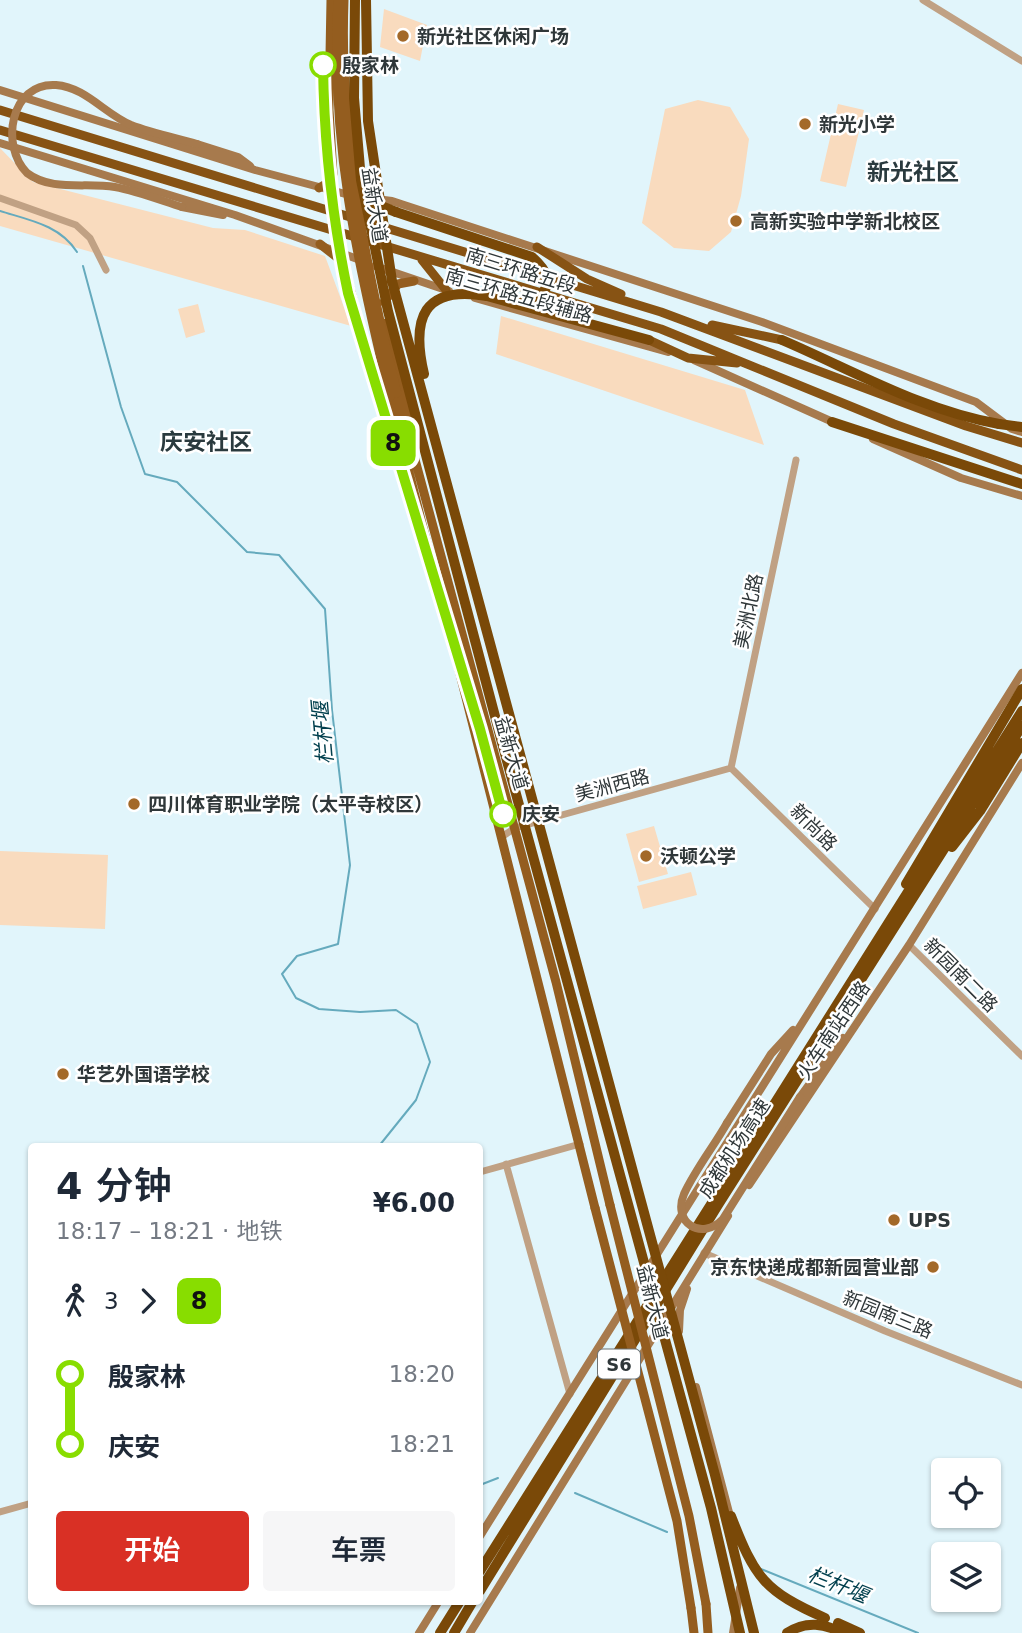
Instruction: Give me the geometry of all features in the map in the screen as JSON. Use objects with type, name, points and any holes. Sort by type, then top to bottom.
[{"type":"highway","points":[[355,0],[357,133],[361,180],[377,262],[501,738],[711,1507],[740,1633]]},
{"type":"highway","points":[[366,0],[367,97],[378,199],[395,291],[715,1475],[754,1633]]},
{"type":"highway","name":"南三环路五段","points":[[0,110],[696,323],[900,402],[1022,443]]},
{"type":"highway","name":"南三环路五段","points":[[0,131],[660,329],[894,424],[1022,470]]},
{"type":"highway","points":[[360,198],[532,257],[544,270],[547,281],[544,291],[527,301],[458,293],[439,299],[426,312],[419,329],[417,344],[426,383],[426,402]]},
{"type":"highway","points":[[537,247],[587,279],[661,312]]},
{"type":"highway","points":[[421,258],[446,290]]},
{"type":"highway","points":[[506,300],[649,340],[688,358],[751,364]]},
{"type":"highway","points":[[696,323],[753,331],[782,340],[941,409],[980,421],[1022,427]]},
{"type":"highway","points":[[832,422],[1022,484]]},
{"type":"highway","points":[[876,941],[913,869],[1022,689]]},
{"type":"highway","name":"成都机场高速","points":[[483,1586],[876,941],[1022,711]]},
{"type":"highway","name":"成都机场高速","points":[[483,1566],[1022,726]]},
{"type":"highway","points":[[919,888],[980,811],[1022,743]]},
{"type":"highway","points":[[715,1475],[756,1573],[778,1594],[844,1633]]},
{"type":"highway","points":[[440,1633],[458,1605]]},
{"type":"highway","points":[[454,1633],[471,1605]]},
{"type":"highway","points":[[788,1633],[804,1625],[824,1621],[860,1633]]},
{"type":"main road","points":[[319,188],[329,182],[333,174],[329,110],[331,0]]},
{"type":"main road","name":"益新大道","points":[[338,0],[338,114],[345,192],[356,258],[394,395]]},
{"type":"main road","name":"益新大道","points":[[344,0],[344,82],[352,178],[362,243],[394,395],[595,1208],[677,1521],[694,1633]]},
{"type":"main road","points":[[235,215],[213,215],[115,187],[57,184],[35,178],[25,172],[12,155],[7,133],[9,119],[26,95],[36,87],[54,85],[80,93],[129,124],[238,157],[255,170]]},
{"type":"main road","points":[[0,90],[255,170],[360,198],[392,201],[537,247],[613,276],[762,323],[976,402],[1012,429],[1022,432]]},
{"type":"main road","name":"南三环路五段辅路","points":[[0,143],[235,215],[320,244],[414,281],[688,358],[961,478],[1022,496]]},
{"type":"main road","points":[[320,244],[343,262],[398,467],[417,492],[425,480],[384,312],[384,301],[388,293],[398,284],[414,281]]},
{"type":"main road","name":"益新大道","points":[[417,492],[515,828],[689,1516],[706,1604],[708,1633]]},
{"type":"main road","points":[[483,1531],[1022,673]]},
{"type":"main road","name":"火车南站西路","points":[[470,1633],[612,1408],[704,1253],[909,945],[1022,764]]},
{"type":"main road","points":[[809,1012],[771,1054],[682,1200],[685,1218],[689,1224],[702,1230],[713,1228],[723,1219],[833,1048],[854,1027]]},
{"type":"main road","points":[[691,1275],[680,1310],[678,1329],[710,1433],[737,1543],[740,1593],[733,1633]]},
{"type":"main road","points":[[419,1633],[436,1605]]},
{"type":"street","points":[[923,0],[1022,61]]},
{"type":"street","points":[[0,198],[76,226],[90,238],[106,270]]},
{"type":"street","name":"美洲北路","points":[[731,768],[796,460]]},
{"type":"street","name":"美洲西路","points":[[503,836],[515,828],[731,768]]},
{"type":"street","name":"新尚路","points":[[731,768],[875,909]]},
{"type":"street","name":"新园南二路","points":[[909,945],[1022,1056]]},
{"type":"street","points":[[483,1170],[580,1144]]},
{"type":"street","points":[[506,1164],[570,1394]]},
{"type":"street","name":"新园南三路","points":[[704,1253],[885,1331],[1022,1385]]},
{"type":"street","points":[[0,1512],[28,1504]]},
{"type":"shaded area","name":"新光社区休闲广场","points":[[384,9],[427,25],[420,61],[380,47]]},
{"type":"shaded area","points":[[698,100],[730,107],[749,139],[741,196],[731,232],[709,251],[674,248],[642,223],[665,109]]},
{"type":"shaded area","points":[[838,104],[864,110],[846,187],[820,181]]},
{"type":"shaded area","points":[[0,148],[33,182],[213,228],[245,230],[325,256],[351,326],[0,226]]},
{"type":"shaded area","points":[[198,304],[205,332],[186,338],[178,309]]},
{"type":"shaded area","points":[[501,316],[745,390],[764,445],[496,354]]},
{"type":"shaded area","points":[[654,826],[668,874],[639,882],[626,834]]},
{"type":"shaded area","points":[[0,851],[108,855],[105,929],[0,925]]},
{"type":"shaded area","points":[[691,872],[697,895],[643,909],[637,886]]},
{"type":"waterway","name":"栏杆堰","points":[[0,211],[53,230],[62,235],[77,252]]},
{"type":"waterway","name":"栏杆堰","points":[[83,266],[121,407],[145,474],[177,482],[247,552],[279,555],[325,609],[332,710],[350,865],[338,944],[297,956],[282,974],[296,998],[319,1009],[360,1012],[396,1010],[417,1024],[430,1062],[416,1100],[381,1143]]},
{"type":"waterway","name":"栏杆堰","points":[[483,1484],[498,1478]]},
{"type":"waterway","name":"栏杆堰","points":[[575,1493],[667,1532]]},
{"type":"waterway","name":"栏杆堰","points":[[761,1569],[918,1633]]},
{"type":"metro line","name":"8","points":[[323,65],[328,169],[336,235],[348,293],[480,729],[503,814]]},
{"type":"place","name":"新光社区休闲广场","points":[[403,36]]},
{"type":"place","name":"殷家林","points":[[323,65]]},
{"type":"place","name":"新光小学","points":[[805,124]]},
{"type":"place","name":"高新实验中学新北校区","points":[[736,221]]},
{"type":"place","name":"四川体育职业学院（太平寺校区）","points":[[134,804]]},
{"type":"place","name":"庆安","points":[[503,814]]},
{"type":"place","name":"沃顿公学","points":[[646,856]]},
{"type":"place","name":"华艺外国语学校","points":[[63,1074]]},
{"type":"place","name":"UPS","points":[[894,1220]]},
{"type":"place","name":"京东快递成都新园营业部","points":[[933,1267]]},
{"type":"district","name":"新光社区","points":[[913,172]]},
{"type":"district","name":"庆安社区","points":[[206,442]]}]
